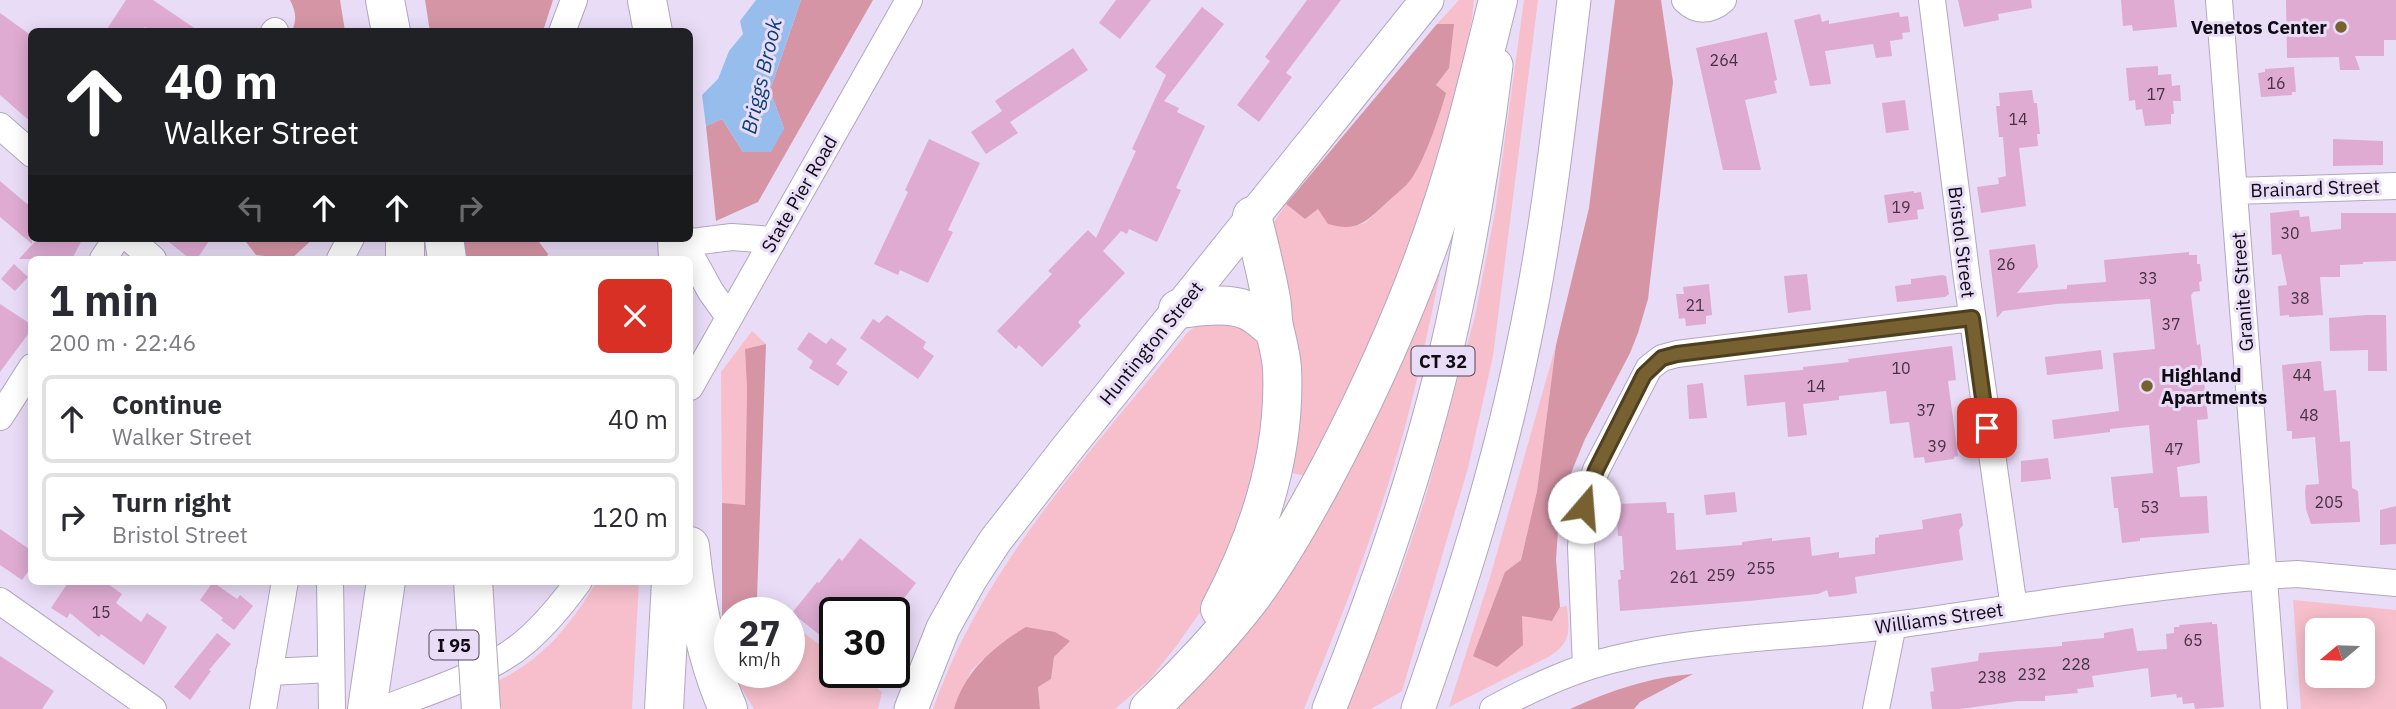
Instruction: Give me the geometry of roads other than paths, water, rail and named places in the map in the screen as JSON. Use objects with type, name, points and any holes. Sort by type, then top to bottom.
[{"type":"highway","points":[[385,0],[390,28]]},
{"type":"highway","points":[[410,0],[414,28]]},
{"type":"highway","points":[[646,0],[652,28]]},
{"type":"highway","points":[[1149,709],[1239,613],[1279,555],[1326,474],[1364,398],[1407,302],[1440,213],[1498,0]]},
{"type":"highway","points":[[1188,670],[1251,543],[1273,466],[1278,438],[1282,379],[1279,345],[1274,330],[1267,277],[1252,216]]},
{"type":"highway","points":[[1178,309],[1238,307],[1254,314],[1274,330]]},
{"type":"highway","points":[[693,569],[709,660],[728,709]]},
{"type":"highway","points":[[367,709],[385,585]]},
{"type":"highway","name":"I 95","points":[[450,585],[458,709]]},
{"type":"highway","points":[[473,585],[481,709]]},
{"type":"highway","points":[[664,709],[671,585]]},
{"type":"main road","name":"Huntington Street","points":[[911,709],[943,628],[995,541],[1427,0]]},
{"type":"main road","name":"CT 32","points":[[1329,709],[1390,546],[1451,328],[1478,193],[1505,0]]},
{"type":"main road","points":[[1418,708],[1476,533],[1524,344],[1549,202],[1574,0]]},
{"type":"street","points":[[564,28],[574,0]]},
{"type":"street","name":"State Pier Road","points":[[693,382],[909,0]]},
{"type":"street","points":[[1685,0],[1702,9],[1710,9],[1723,0]]},
{"type":"street","name":"Bristol Street","points":[[1932,0],[1972,318],[2014,608]]},
{"type":"street","name":"Granite Street","points":[[2219,0],[2274,709]]},
{"type":"street","points":[[0,126],[28,150]]},
{"type":"street","name":"Brainard Street","points":[[2234,191],[2396,186]]},
{"type":"street","points":[[679,244],[732,237],[773,240]]},
{"type":"street","points":[[134,242],[150,256]]},
{"type":"street","points":[[693,266],[729,317]]},
{"type":"street","points":[[1586,667],[1581,537],[1584,507],[1596,470],[1649,368],[1669,355],[1972,318]]},
{"type":"street","points":[[0,417],[28,373]]},
{"type":"street","name":"Williams Street","points":[[1493,709],[1552,680],[1586,667],[1676,647],[1893,625],[2264,576],[2297,574],[2396,583]]},
{"type":"street","points":[[263,709],[284,585]]},
{"type":"street","points":[[330,585],[332,709]]},
{"type":"street","points":[[384,709],[479,671],[506,656],[556,612],[576,585]]},
{"type":"street","points":[[0,601],[153,709]]},
{"type":"street","points":[[1877,709],[1893,625]]},
{"type":"street","points":[[269,673],[331,669]]},
{"type":"water","name":"Briggs Brook","points":[[756,0],[801,0],[770,90],[784,129],[771,152],[743,152],[722,119],[706,126],[702,95],[718,79],[729,51],[743,34],[740,21]]},
{"type":"place","name":"Venetos Center","points":[[2341,27]]},
{"type":"place","name":"Highland Apartments","points":[[2147,386]]}]
